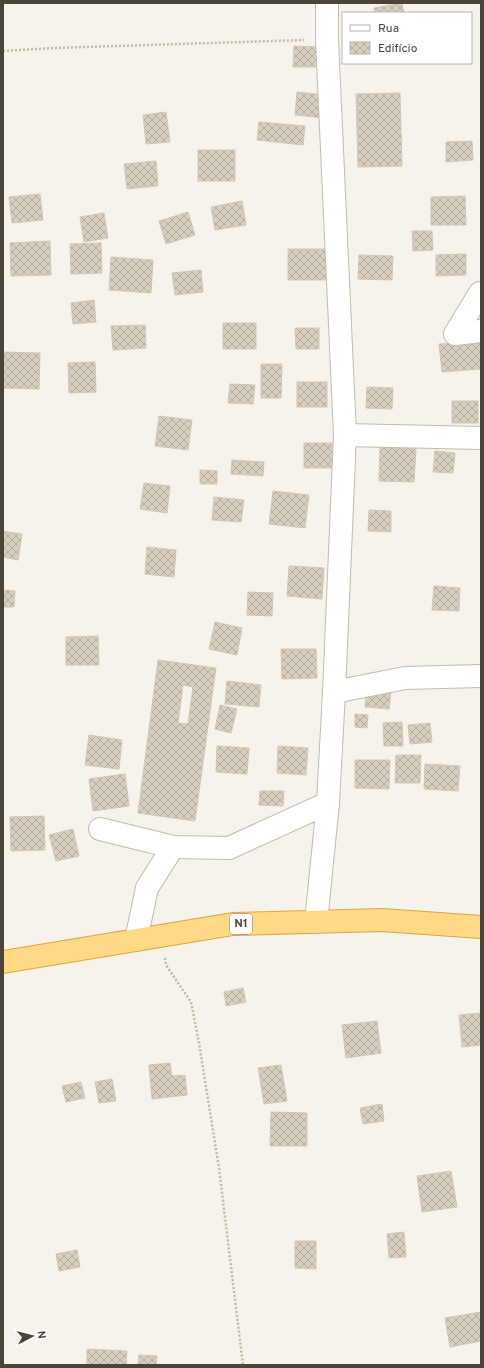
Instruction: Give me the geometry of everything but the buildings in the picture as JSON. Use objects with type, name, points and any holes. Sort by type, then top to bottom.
[{"type":"highway","name":"N1","points":[[3,962],[233,924],[382,920],[481,927]]},
{"type":"street","points":[[316,922],[328,804],[345,435],[327,40],[327,3]]},
{"type":"street","points":[[480,293],[455,334],[481,331]]},
{"type":"street","points":[[345,435],[481,438]]},
{"type":"street","points":[[334,692],[405,678],[481,676]]},
{"type":"street","points":[[100,829],[173,847],[229,848],[328,804]]},
{"type":"street","points":[[136,940],[147,888],[173,847]]},
{"type":"path","points":[[3,51],[54,48],[327,40]]},
{"type":"path","points":[[160,936],[166,965],[191,1002],[200,1043],[219,1168],[243,1365]]}]
